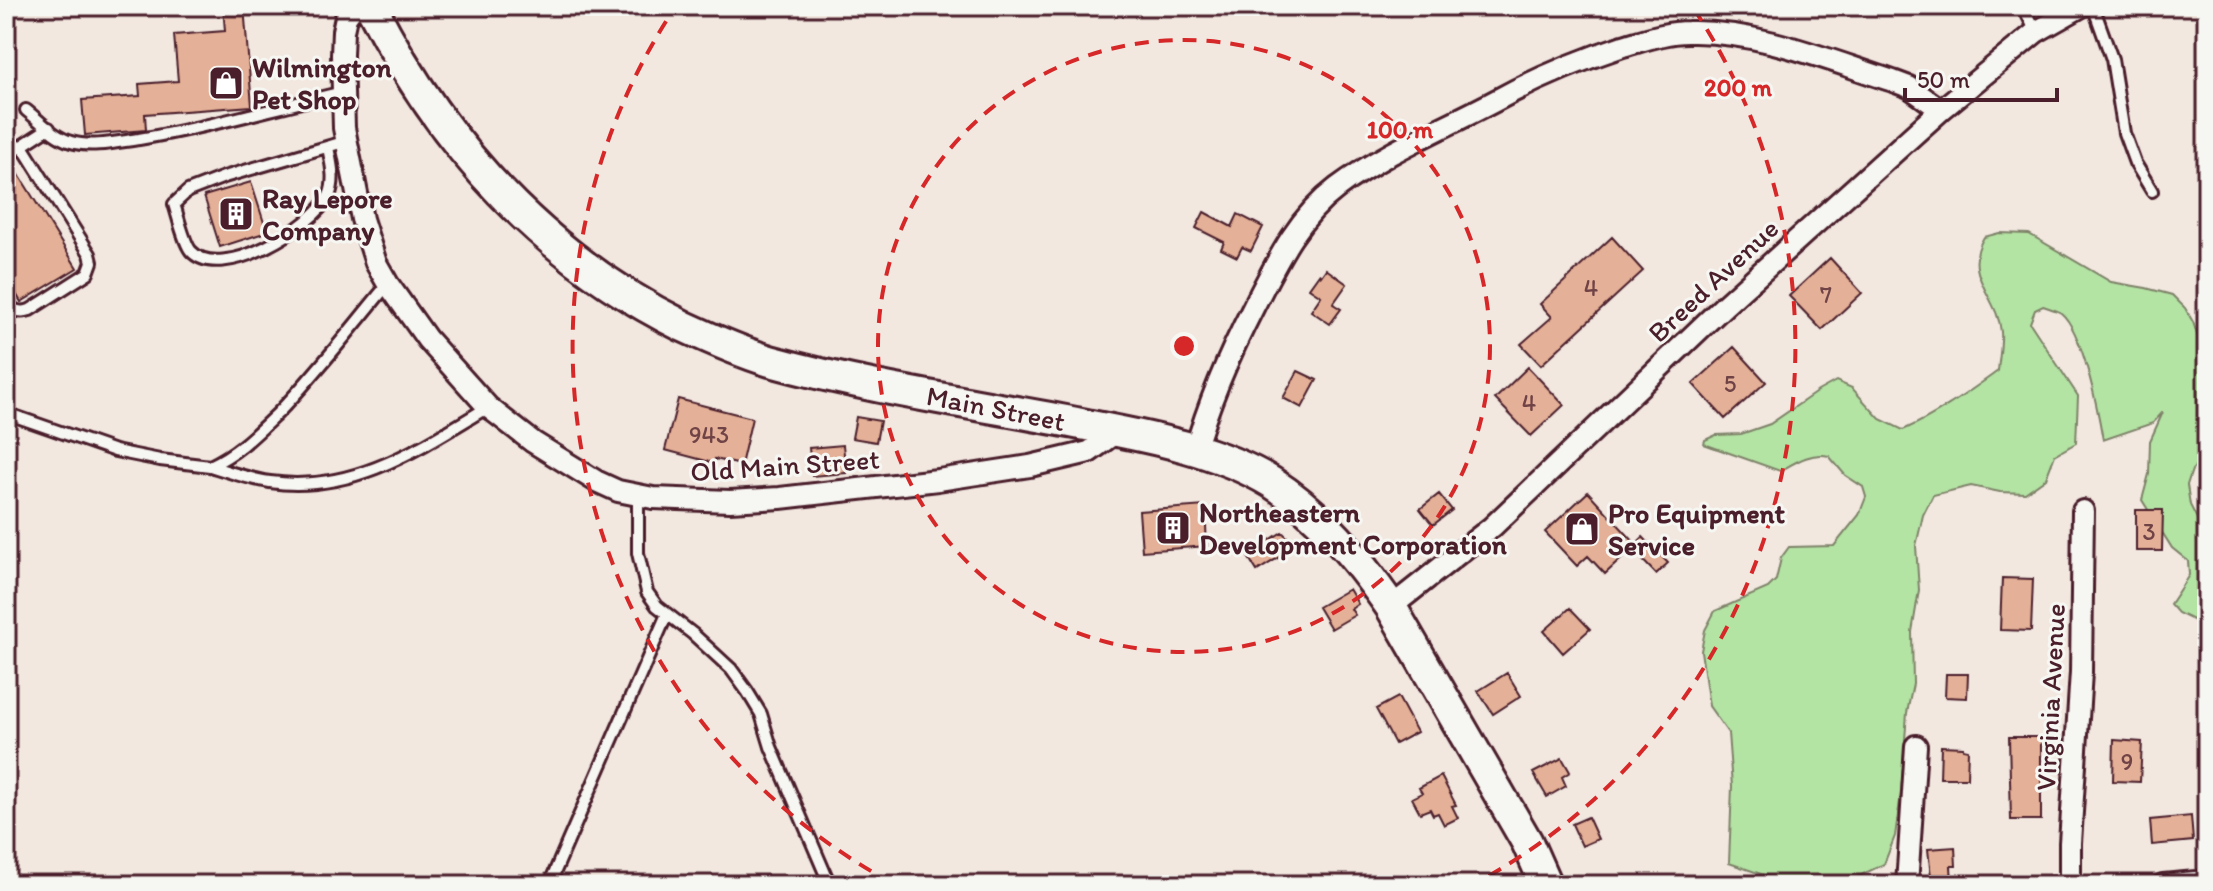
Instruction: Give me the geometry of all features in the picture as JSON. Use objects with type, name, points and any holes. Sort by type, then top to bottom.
[{"type":"main road","name":"Main Street","points":[[371,6],[434,112],[493,185],[536,228],[567,253],[642,305],[699,333],[768,360],[834,376],[1118,431],[1217,456],[1250,470],[1306,508],[1353,554],[1391,607],[1527,842],[1546,885]]},
{"type":"street","name":"Old Main Street","points":[[354,6],[346,17],[343,31],[344,128],[338,144],[353,178],[376,263],[427,339],[488,407],[533,442],[596,481],[638,496],[684,501],[780,498],[1030,466],[1089,452],[1118,431]]},
{"type":"street","name":"Breed Avenue","points":[[1391,607],[1492,527],[1725,305],[1941,110],[2036,32],[2073,8]]},
{"type":"street","points":[[1195,451],[1205,414],[1235,343],[1281,254],[1298,228],[1334,191],[1365,169],[1538,79],[1574,63],[1641,41],[1678,32],[1697,32],[1760,41],[1796,50],[1904,85],[1941,110]]},
{"type":"street","name":"Virginia Avenue","points":[[2070,885],[2081,672],[2083,511]]},
{"type":"street","points":[[1907,885],[1916,746]]},
{"type":"street","points":[[2163,885],[2207,881]]},
{"type":"lane","points":[[2023,6],[2036,32]]},
{"type":"lane","points":[[2093,6],[2112,59],[2124,133],[2135,163],[2152,191]]},
{"type":"lane","points":[[26,110],[70,141],[84,144],[115,142],[205,126],[344,92]]},
{"type":"lane","points":[[6,156],[49,128]]},
{"type":"lane","points":[[338,144],[328,197],[316,213],[288,235],[266,247],[218,262],[203,260],[190,250],[174,204],[181,196],[224,177],[338,144]]},
{"type":"lane","points":[[6,301],[14,310],[26,311],[85,275],[92,266],[90,254],[22,146]]},
{"type":"lane","points":[[210,466],[226,459],[257,434],[302,388],[388,284]]},
{"type":"lane","points":[[6,413],[115,451],[210,466],[269,482],[296,484],[327,482],[389,464],[414,453],[488,407]]},
{"type":"lane","points":[[638,496],[638,553],[647,592],[657,606],[731,669],[761,714],[771,747],[830,885]]},
{"type":"lane","points":[[549,885],[667,614]]},
{"type":"green space","points":[[1999,233],[2029,234],[2111,282],[2172,295],[2193,322],[2199,340],[2207,350],[2207,454],[2192,470],[2187,485],[2190,505],[2207,538],[2207,627],[2178,613],[2170,604],[2189,575],[2188,561],[2172,548],[2142,500],[2149,474],[2150,441],[2163,412],[2153,423],[2103,440],[2088,372],[2076,336],[2061,313],[2043,306],[2035,310],[2030,323],[2078,396],[2076,443],[2055,455],[2046,478],[2025,493],[1971,486],[1933,495],[1923,515],[1916,546],[1919,590],[1912,632],[1913,684],[1907,713],[1901,794],[1895,836],[1884,864],[1841,885],[1787,883],[1729,863],[1732,786],[1728,733],[1709,706],[1701,651],[1705,630],[1715,611],[1768,588],[1776,580],[1781,558],[1789,547],[1834,546],[1859,515],[1866,497],[1863,487],[1845,475],[1829,456],[1810,457],[1780,471],[1704,444],[1705,440],[1716,435],[1741,434],[1770,424],[1836,381],[1852,388],[1880,419],[1903,430],[1940,411],[1998,371],[2001,337],[1998,319],[1978,274],[1977,263],[1984,237]]},
{"type":"building","points":[[223,6],[244,6],[252,106],[145,114],[146,130],[85,135],[82,100],[140,96],[139,84],[178,81],[174,35],[225,31]]},
{"type":"building","points":[[11,162],[77,268],[21,302],[6,277],[6,164]]},
{"type":"building","name":"Ray Lepore Company","points":[[251,182],[267,232],[220,247],[204,196]]},
{"type":"building","points":[[1204,212],[1232,227],[1238,214],[1263,227],[1251,251],[1242,247],[1237,257],[1221,249],[1224,242],[1196,228]]},
{"type":"building","points":[[1612,237],[1643,271],[1541,365],[1521,344],[1552,317],[1540,304]]},
{"type":"building","points":[[1830,258],[1862,293],[1822,330],[1789,296]]},
{"type":"building","points":[[1326,269],[1347,284],[1333,304],[1341,309],[1330,324],[1311,311],[1321,296],[1309,288]]},
{"type":"building","points":[[1734,347],[1766,382],[1725,419],[1693,384]]},
{"type":"building","points":[[1528,367],[1564,405],[1531,436],[1495,399]]},
{"type":"building","points":[[1298,371],[1317,380],[1302,408],[1283,398]]},
{"type":"building","points":[[678,399],[752,418],[741,465],[715,459],[714,463],[665,450]]},
{"type":"building","points":[[856,417],[880,421],[876,442],[852,438]]},
{"type":"building","points":[[843,445],[846,473],[812,476],[809,448]]},
{"type":"building","name":"Pro Equipment Service","points":[[1588,492],[1636,544],[1643,537],[1668,563],[1656,574],[1632,549],[1605,574],[1588,556],[1577,566],[1545,532]]},
{"type":"building","points":[[1439,494],[1452,510],[1433,525],[1420,509]]},
{"type":"building","name":"Northeastern Development Corporation","points":[[1205,506],[1207,546],[1142,551],[1139,511]]},
{"type":"building","points":[[2136,510],[2163,510],[2162,551],[2136,551]]},
{"type":"building","points":[[1282,532],[1297,546],[1257,571],[1247,555]]},
{"type":"building","points":[[2002,578],[2033,579],[2031,631],[2000,630]]},
{"type":"building","points":[[1349,589],[1358,604],[1351,609],[1355,615],[1331,629],[1318,607]]},
{"type":"building","points":[[1570,608],[1590,629],[1563,653],[1544,631]]},
{"type":"building","points":[[1507,673],[1521,696],[1493,714],[1478,691]]},
{"type":"building","points":[[1946,674],[1968,674],[1967,698],[1945,697]]},
{"type":"building","points":[[1398,697],[1417,732],[1395,744],[1376,709]]},
{"type":"building","points":[[2009,737],[2041,737],[2041,820],[2011,820]]},
{"type":"building","points":[[2114,740],[2142,742],[2140,782],[2113,781]]},
{"type":"building","points":[[1941,746],[1968,750],[1967,778],[1940,778]]},
{"type":"building","points":[[1562,758],[1570,772],[1562,777],[1566,786],[1547,797],[1533,773]]},
{"type":"building","points":[[1441,776],[1456,805],[1452,806],[1458,818],[1444,825],[1438,813],[1433,815],[1430,809],[1420,813],[1412,798],[1422,793],[1419,788]]},
{"type":"building","points":[[2191,816],[2193,841],[2152,845],[2150,820]]},
{"type":"building","points":[[1588,817],[1598,839],[1582,846],[1572,824]]},
{"type":"building","points":[[1955,847],[1956,866],[1951,866],[1952,882],[1936,883],[1935,877],[1931,877],[1928,849]]},
{"type":"place","name":"Wilmington Pet Shop","points":[[226,83]]},
{"type":"place","name":"Ray Lepore Company","points":[[236,214]]},
{"type":"place","name":"Northeastern Development Corporation","points":[[1173,528]]},
{"type":"place","name":"Pro Equipment Service","points":[[1582,529]]}]
